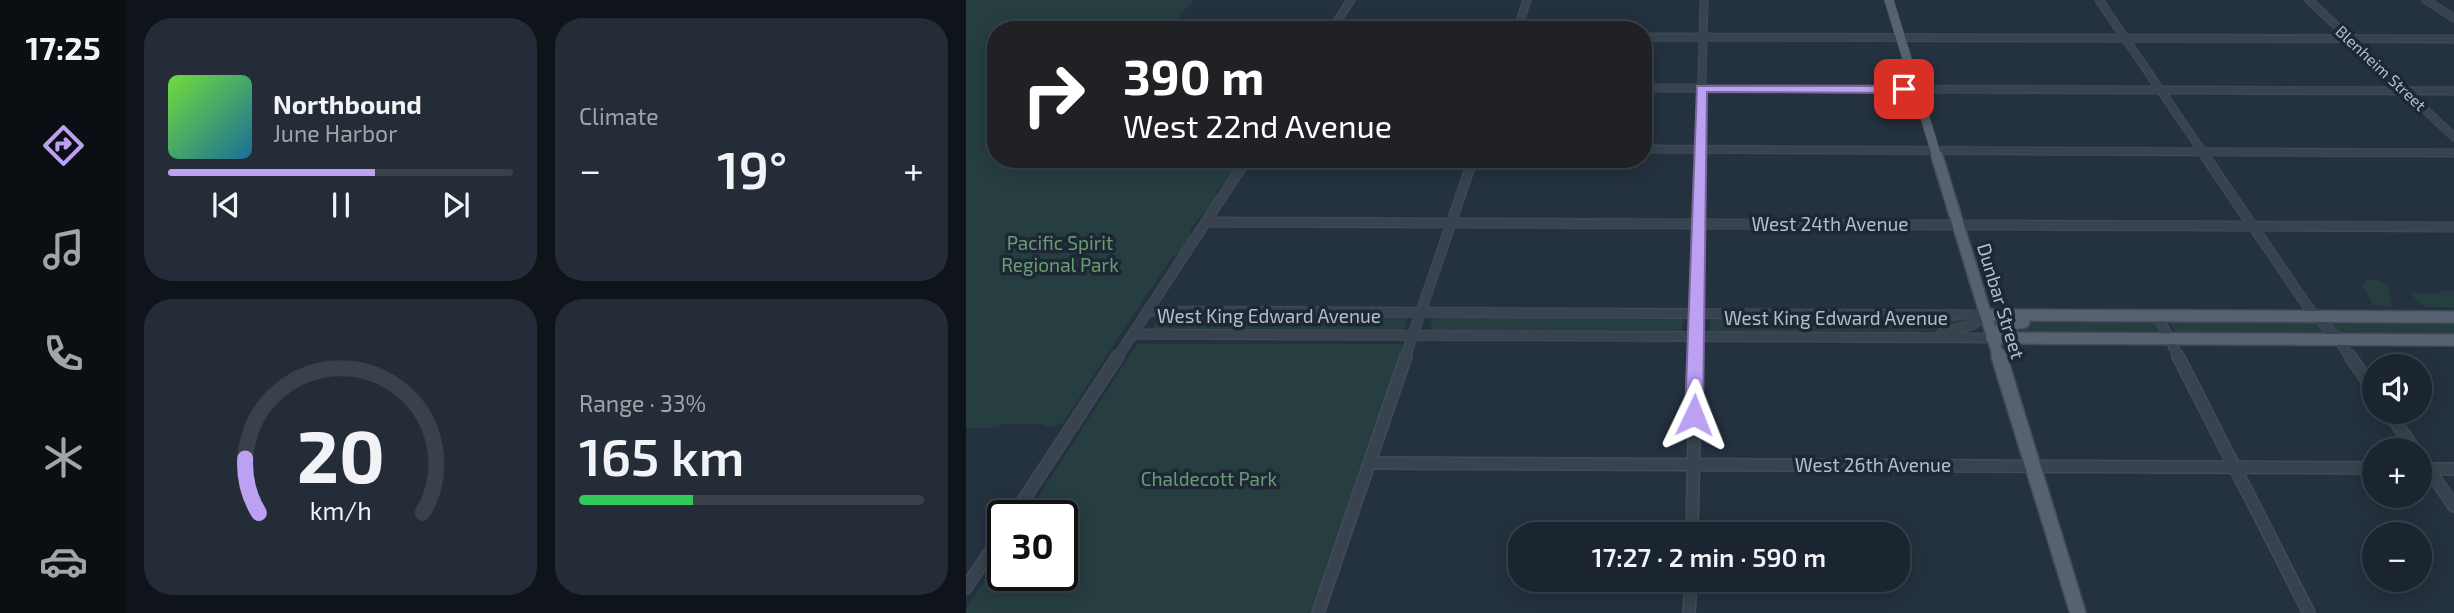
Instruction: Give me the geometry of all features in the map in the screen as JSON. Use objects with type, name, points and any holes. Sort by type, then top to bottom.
[{"type":"main road","name":"Dunbar Street","points":[[1889,0],[2078,613]]},
{"type":"main road","name":"West King Edward Avenue","points":[[1986,315],[2454,317]]},
{"type":"main road","points":[[1992,338],[2003,325],[2042,316]]},
{"type":"main road","name":"West King Edward Avenue","points":[[1992,338],[2454,340]]},
{"type":"street","points":[[1337,21],[1351,0]]},
{"type":"street","points":[[1520,21],[1527,0]]},
{"type":"street","points":[[1692,522],[1704,0]]},
{"type":"street","points":[[2099,0],[2315,316],[2337,339],[2362,374]]},
{"type":"street","name":"Blenheim Street","points":[[2309,0],[2454,136]]},
{"type":"street","points":[[2426,0],[2454,18]]},
{"type":"street","points":[[1652,37],[2454,39]]},
{"type":"street","points":[[1652,88],[2454,92]]},
{"type":"street","points":[[1652,149],[2454,153]]},
{"type":"street","points":[[1024,500],[1241,168]]},
{"type":"street","points":[[1318,613],[1470,168]]},
{"type":"street","name":"West 24th Avenue","points":[[1206,222],[2454,227]]},
{"type":"street","name":"West King Edward Avenue","points":[[1149,311],[1986,315]]},
{"type":"street","points":[[1908,337],[1945,333],[1968,327],[1986,315]]},
{"type":"street","points":[[2158,316],[2309,613]]},
{"type":"street","name":"West King Edward Avenue","points":[[1133,334],[1992,338]]},
{"type":"street","name":"West 26th Avenue","points":[[1370,463],[2362,468]]},
{"type":"street","points":[[2432,469],[2454,469]]},
{"type":"street","points":[[2432,479],[2454,506]]},
{"type":"street","points":[[966,588],[987,556]]},
{"type":"street","points":[[1689,613],[1690,592]]},
{"type":"green space","name":"Pacific Spirit Regional Park","points":[[966,0],[1194,0],[1175,21],[987,21],[987,168],[1236,168],[1216,192],[1215,205],[1199,218],[1190,231],[1192,240],[1181,253],[1172,257],[1062,424],[1048,427],[1041,424],[1004,424],[996,428],[966,428]]},
{"type":"green space","points":[[2366,280],[2377,280],[2387,285],[2393,307],[2373,305],[2362,285]]},
{"type":"green space","points":[[2444,290],[2454,291],[2454,308],[2425,307],[2409,293],[2440,293]]},
{"type":"green space","points":[[1160,316],[1408,317],[1403,332],[1151,330]]},
{"type":"green space","points":[[1433,317],[1683,319],[1682,334],[1429,332]]},
{"type":"green space","points":[[1710,318],[1960,320],[1968,323],[1939,330],[1896,333],[1710,333]]},
{"type":"green space","points":[[2325,320],[2454,321],[2454,337],[2339,334]]},
{"type":"green space","points":[[2047,321],[2155,321],[2161,333],[2025,334],[2007,330],[2006,327]]},
{"type":"green space","points":[[2169,321],[2313,321],[2329,336],[2176,334]]},
{"type":"green space","name":"Chaldecott Park","points":[[1137,344],[1406,344],[1313,613],[966,613],[987,577],[987,591],[1078,591],[1078,500],[1036,500]]},
{"type":"route","points":[[1694,415],[1702,88],[1904,89]]}]
